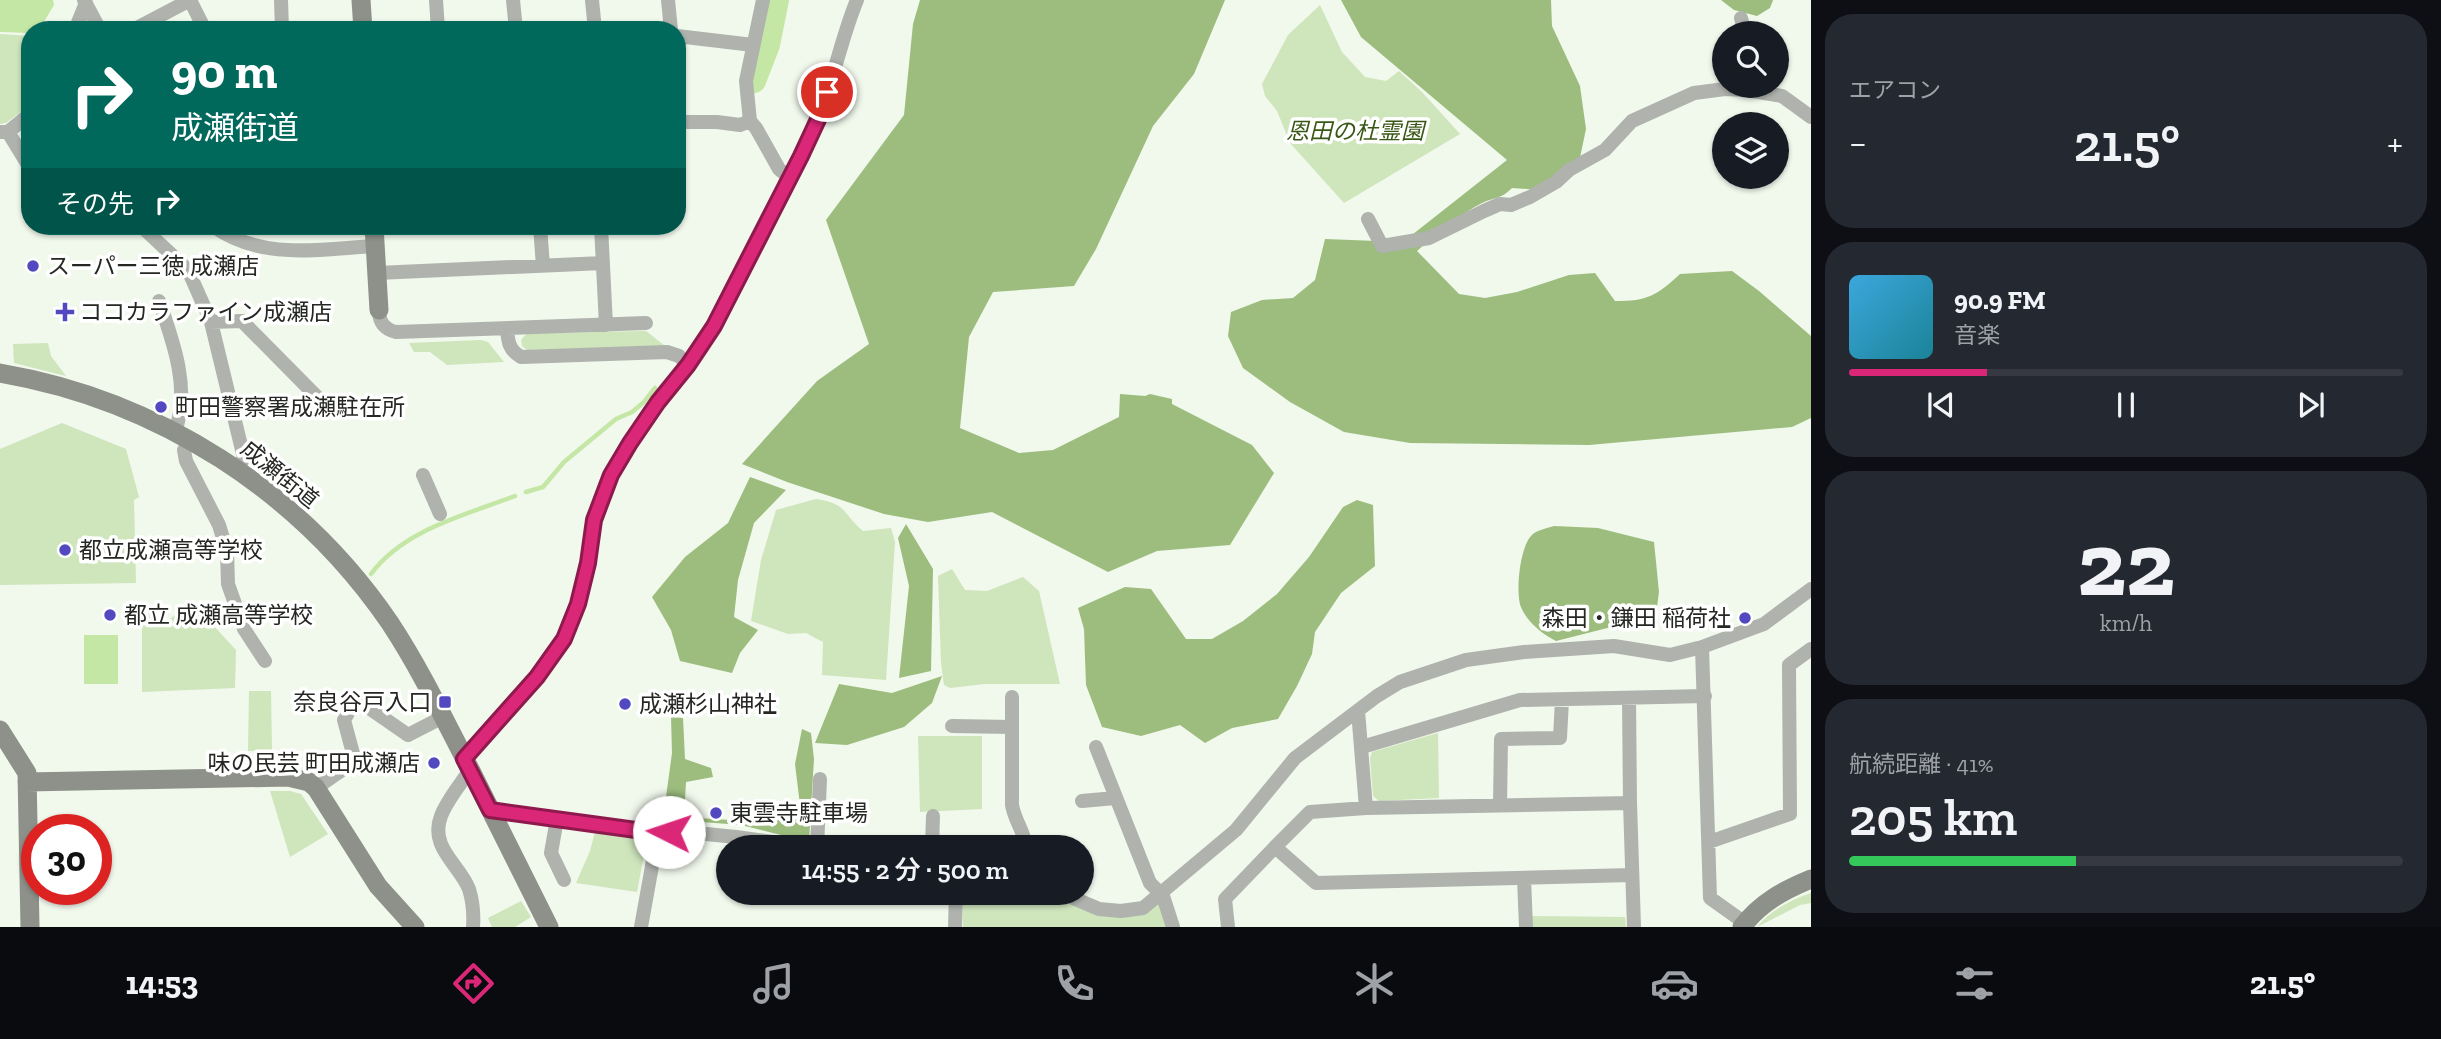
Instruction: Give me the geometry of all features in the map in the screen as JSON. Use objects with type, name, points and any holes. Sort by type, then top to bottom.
[{"type":"street","points":[[150,21],[190,0],[200,21]]},
{"type":"street","points":[[281,0],[282,21]]},
{"type":"street","points":[[361,0],[362,21]]},
{"type":"street","points":[[436,0],[437,21]]},
{"type":"street","points":[[513,0],[515,21]]},
{"type":"street","points":[[592,0],[593,21]]},
{"type":"street","points":[[668,0],[670,21]]},
{"type":"street","points":[[763,0],[746,81],[750,121],[779,169],[790,178]]},
{"type":"street","points":[[472,927],[473,902],[468,887],[440,845],[440,817],[467,764],[564,639],[578,604],[588,563],[594,520],[611,475],[658,402],[688,365],[714,326],[821,113],[857,0]]},
{"type":"street","points":[[78,21],[85,2]]},
{"type":"street","points":[[85,2],[95,21]]},
{"type":"street","points":[[686,37],[753,45]]},
{"type":"street","points":[[1368,219],[1382,246],[1429,238],[1500,204],[1511,205],[1530,197],[1556,182],[1569,170],[1605,150],[1632,121],[1658,107],[1694,93],[1712,91]]},
{"type":"street","points":[[1786,98],[1811,117]]},
{"type":"street","points":[[21,120],[4,132],[21,155]]},
{"type":"street","points":[[686,122],[740,125],[750,121]]},
{"type":"street","points":[[151,235],[188,270],[211,322],[244,458],[237,468]]},
{"type":"street","points":[[229,235],[262,249],[286,251],[375,236],[382,324],[388,330],[396,332],[646,323]]},
{"type":"street","points":[[541,235],[543,265]]},
{"type":"street","points":[[601,235],[606,325]]},
{"type":"street","points":[[377,273],[603,263]]},
{"type":"street","points":[[159,301],[180,373],[186,461],[219,525],[227,551],[228,584],[244,629],[265,661]]},
{"type":"street","points":[[211,322],[242,321],[320,400]]},
{"type":"street","points":[[507,329],[508,343],[513,352],[521,357],[667,352],[678,356],[688,365]]},
{"type":"street","name":"成瀬街道","points":[[0,373],[71,390],[183,436],[237,468],[267,490],[301,521],[362,585],[404,645],[549,927]]},
{"type":"street","points":[[423,475],[440,514]]},
{"type":"street","points":[[1087,905],[1121,911],[1143,908],[1236,830],[1295,758],[1377,696],[1400,682],[1466,660],[1524,652],[1614,646],[1670,654],[1702,647],[1764,624],[1811,589]]},
{"type":"street","points":[[1702,647],[1710,898],[1744,925],[1764,903],[1811,879]]},
{"type":"street","points":[[1709,842],[1790,814],[1789,665],[1811,649]]},
{"type":"street","points":[[1362,747],[1520,700],[1704,696]]},
{"type":"street","points":[[1012,697],[1012,806],[1014,819],[1024,835]]},
{"type":"street","points":[[1629,698],[1634,927]]},
{"type":"street","points":[[316,788],[355,761],[344,720],[356,699],[408,735],[443,717]]},
{"type":"street","points":[[1500,805],[1501,739],[1560,738],[1562,701]]},
{"type":"street","points":[[1359,711],[1366,808]]},
{"type":"street","points":[[952,726],[1012,727]]},
{"type":"street","points":[[0,730],[27,773],[30,927]]},
{"type":"street","points":[[1096,747],[1150,883],[1163,896],[1173,927]]},
{"type":"street","points":[[27,782],[288,777],[309,782],[316,788],[378,886],[415,927]]},
{"type":"street","points":[[818,835],[820,779]]},
{"type":"street","points":[[1082,801],[1115,798]]},
{"type":"street","points":[[1228,927],[1225,899],[1310,812],[1366,808],[1630,803]]},
{"type":"street","points":[[490,810],[658,833],[696,832],[720,835]]},
{"type":"street","points":[[932,835],[933,816]]},
{"type":"street","points":[[556,819],[551,853],[564,880]]},
{"type":"street","points":[[641,927],[658,833]]},
{"type":"street","points":[[1275,847],[1316,883],[1632,876]]},
{"type":"street","points":[[1524,878],[1525,927]]},
{"type":"street","points":[[955,927],[956,905]]},
{"type":"green space","name":"恩田の杜霊園","points":[[1320,5],[1342,52],[1365,77],[1386,81],[1399,71],[1460,134],[1344,203],[1290,143],[1277,111],[1265,96],[1262,84],[1288,35]]},
{"type":"green space","points":[[0,34],[21,35],[21,112],[6,123],[0,124]]},
{"type":"green space","points":[[646,331],[665,346],[527,350],[522,346],[521,340],[527,333]]},
{"type":"green space","points":[[488,342],[504,362],[447,365],[430,352],[414,352],[409,343]]},
{"type":"green space","points":[[48,343],[51,356],[66,376],[14,363],[13,344]]},
{"type":"green space","points":[[62,423],[126,449],[139,497],[134,500],[136,583],[0,585],[0,449]]},
{"type":"green space","points":[[816,499],[839,506],[863,531],[891,528],[895,542],[886,680],[822,675],[823,642],[806,633],[788,634],[751,621],[761,560],[776,510]]},
{"type":"green space","points":[[952,569],[965,590],[987,591],[1023,577],[1039,591],[1060,684],[984,684],[950,688],[944,685],[938,576]]},
{"type":"green space","points":[[145,612],[168,621],[177,613],[198,613],[207,627],[212,624],[236,650],[235,688],[142,692],[142,618]]},
{"type":"green space","points":[[249,691],[271,691],[272,751],[248,751]]},
{"type":"green space","points":[[1438,733],[1439,798],[1379,801],[1373,796],[1370,758],[1372,752]]},
{"type":"green space","points":[[918,736],[982,736],[982,809],[920,812]]},
{"type":"green space","points":[[270,791],[301,794],[328,834],[290,857]]},
{"type":"green space","points":[[595,832],[647,839],[637,892],[576,883]]},
{"type":"green space","points":[[1811,893],[1811,903],[1800,905],[1757,927],[1782,906]]},
{"type":"green space","points":[[1161,900],[1168,927],[963,927],[962,905],[1073,905],[1098,914]]},
{"type":"green space","points":[[521,901],[531,917],[515,927],[492,927],[488,918]]},
{"type":"green space","points":[[1531,916],[1625,917],[1626,927],[1531,927]]},
{"type":"shaded area","points":[[0,0],[53,0],[54,5],[44,21],[21,21],[21,33],[0,32]]},
{"type":"shaded area","points":[[920,0],[1225,0],[1194,74],[1153,126],[1096,249],[1074,286],[993,292],[969,337],[960,428],[1019,453],[1053,450],[1119,417],[1120,394],[1150,394],[1172,399],[1172,404],[1252,445],[1274,473],[1230,545],[1157,551],[1108,572],[992,512],[928,522],[884,514],[742,464],[817,381],[869,344],[826,220],[904,115],[913,24]]},
{"type":"shaded area","points":[[1341,0],[1551,0],[1552,26],[1580,86],[1586,129],[1578,167],[1544,190],[1512,188],[1501,196],[1482,203],[1448,225],[1417,251],[1459,294],[1485,298],[1517,292],[1569,275],[1595,273],[1615,301],[1626,301],[1651,296],[1680,274],[1732,271],[1811,336],[1811,418],[1792,427],[1589,445],[1410,443],[1344,432],[1290,402],[1243,368],[1228,336],[1231,312],[1262,300],[1293,298],[1315,280],[1325,239],[1403,242],[1507,160],[1361,37]]},
{"type":"shaded area","points":[[1721,0],[1773,0],[1770,8],[1757,16],[1734,10]]},
{"type":"shaded area","points":[[750,477],[786,490],[754,523],[738,580],[734,617],[758,630],[740,653],[732,673],[680,661],[671,630],[652,597],[685,557],[728,523]]},
{"type":"shaded area","points":[[1357,500],[1373,505],[1375,566],[1341,593],[1315,632],[1312,654],[1278,719],[1232,728],[1205,743],[1180,725],[1141,736],[1102,727],[1086,685],[1084,629],[1078,608],[1125,587],[1151,589],[1186,639],[1212,639],[1243,621],[1277,594],[1309,557],[1343,507]]},
{"type":"shaded area","points":[[906,524],[933,569],[931,671],[899,678],[909,586],[898,538]]},
{"type":"shaded area","points":[[1554,526],[1598,528],[1654,542],[1659,592],[1657,607],[1639,620],[1556,641],[1540,631],[1527,618],[1521,607],[1520,569],[1529,539],[1535,533]]},
{"type":"shaded area","points":[[84,635],[118,635],[118,684],[84,684]]},
{"type":"shaded area","points":[[942,676],[932,703],[904,727],[847,745],[815,743],[839,684],[892,693]]},
{"type":"shaded area","points":[[671,717],[683,718],[685,759],[711,768],[713,777],[686,782],[684,817],[760,820],[789,817],[801,813],[795,764],[802,729],[811,733],[814,759],[809,835],[781,835],[741,825],[663,819],[672,753]]},
{"type":"waterway","points":[[754,81],[768,45],[777,0]]},
{"type":"waterway","points":[[526,492],[543,487],[564,462],[616,419],[632,412],[655,388]]},
{"type":"waterway","points":[[371,574],[384,559],[417,535],[456,517],[515,496]]},
{"type":"place","name":"スーパー三徳 成瀬店","points":[[33,266]]},
{"type":"place","name":"ココカラファイン成瀬店","points":[[65,312]]},
{"type":"place","name":"町田警察署成瀬駐在所","points":[[161,407]]},
{"type":"place","name":"都立成瀬高等学校","points":[[65,550]]},
{"type":"place","name":"都立 成瀬高等学校","points":[[110,615]]},
{"type":"place","name":"森田・鎌田 稲荷社","points":[[1745,618]]},
{"type":"place","name":"奈良谷戸入口","points":[[445,702]]},
{"type":"place","name":"成瀬杉山神社","points":[[625,704]]},
{"type":"place","name":"味の民芸 町田成瀬店","points":[[434,763]]},
{"type":"place","name":"東雲寺駐車場","points":[[716,813]]},
{"type":"route","points":[[669,832],[658,833],[490,810],[464,759],[537,677],[564,639],[578,604],[588,563],[594,520],[611,475],[658,402],[688,365],[714,326],[801,156],[821,113],[827,92]]}]
